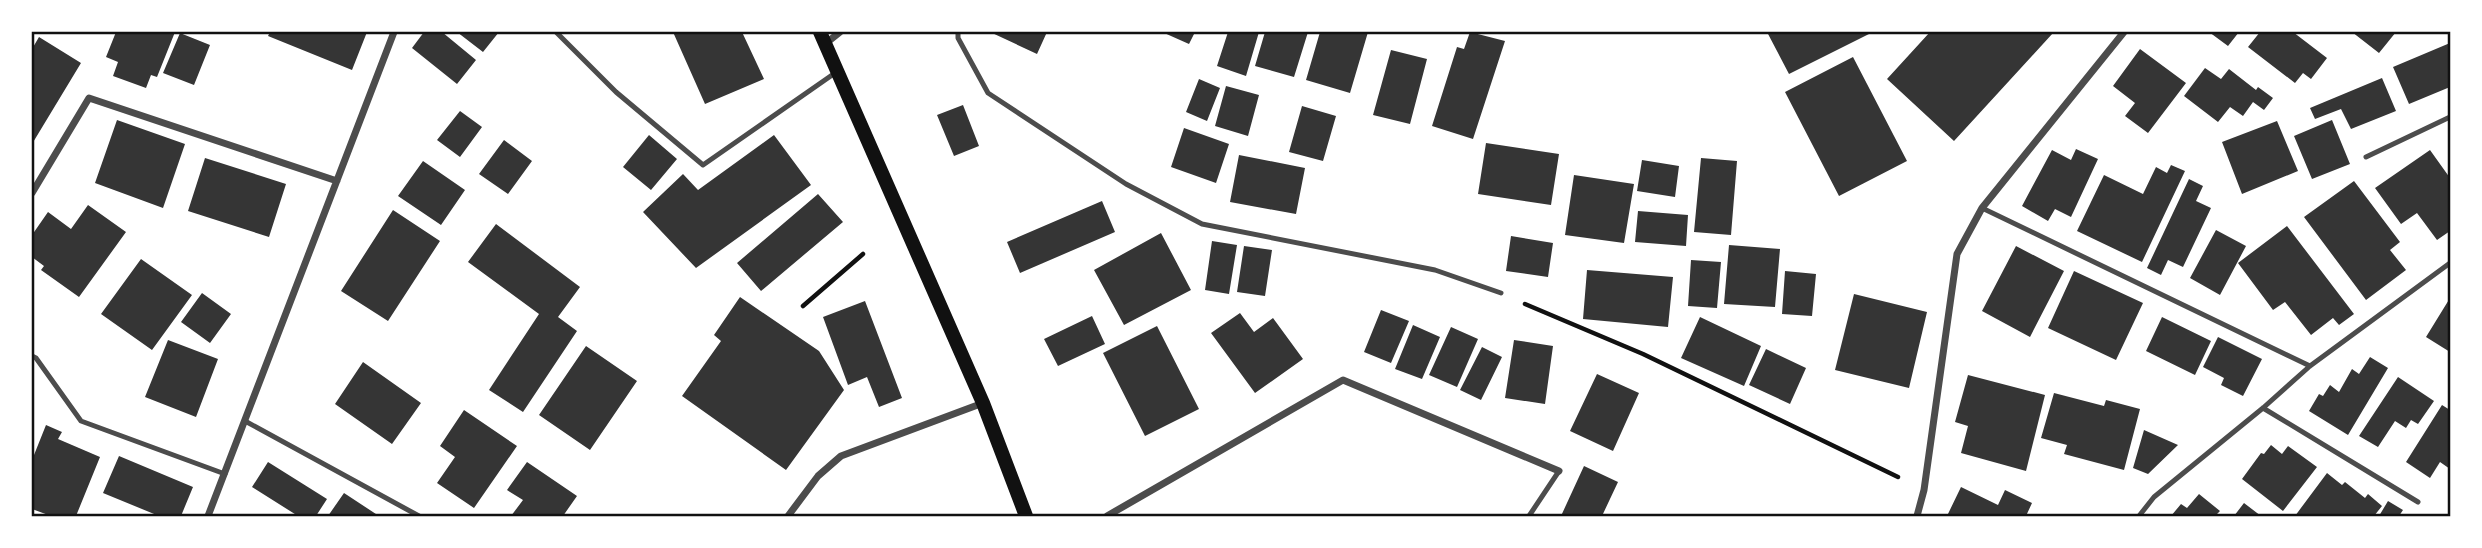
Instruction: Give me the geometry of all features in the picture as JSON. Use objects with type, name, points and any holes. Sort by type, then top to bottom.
[{"type":"main road","points":[[822,38],[983,403],[1026,516]]},
{"type":"street","points":[[208,516],[394,32]]},
{"type":"street","points":[[822,38],[840,32]]},
{"type":"street","points":[[1917,516],[1924,490],[1957,254],[1982,208],[2124,32]]},
{"type":"street","points":[[32,192],[89,98],[337,181]]},
{"type":"street","points":[[1107,516],[1343,380],[1559,471]]},
{"type":"street","points":[[788,516],[818,476],[841,456],[983,403]]},
{"type":"lane","points":[[556,32],[616,92],[703,164],[838,71]]},
{"type":"lane","points":[[958,32],[958,38],[988,93],[1126,184],[1202,224],[1435,270],[1501,293]]},
{"type":"lane","points":[[2366,157],[2451,117]]},
{"type":"lane","points":[[1982,208],[2310,366]]},
{"type":"lane","points":[[2139,516],[2154,496],[2263,408],[2310,366],[2451,263]]},
{"type":"lane","points":[[32,356],[81,421],[225,474]]},
{"type":"lane","points":[[2263,408],[2418,502]]},
{"type":"lane","points":[[245,421],[419,516]]},
{"type":"lane","points":[[1529,516],[1559,471]]},
{"type":"path","points":[[803,306],[863,254]]},
{"type":"path","points":[[1501,293],[1643,354],[1924,490]]},
{"type":"building","points":[[116,32],[175,32],[157,77],[151,75],[146,88],[113,76],[118,62],[106,57]]},
{"type":"building","points":[[270,32],[367,32],[352,70],[268,36]]},
{"type":"building","points":[[424,32],[442,32],[476,60],[457,84],[412,48]]},
{"type":"building","points":[[457,32],[499,32],[483,52]]},
{"type":"building","points":[[673,32],[742,32],[764,79],[705,104]]},
{"type":"building","points":[[990,32],[1047,32],[1037,54]]},
{"type":"building","points":[[1162,32],[1195,32],[1189,44]]},
{"type":"building","points":[[1228,32],[1259,32],[1246,76],[1217,66]]},
{"type":"building","points":[[1265,32],[1308,32],[1294,77],[1255,66]]},
{"type":"building","points":[[1320,32],[1368,32],[1350,93],[1306,80]]},
{"type":"building","points":[[1470,32],[1505,41],[1473,139],[1432,126],[1457,47],[1464,49]]},
{"type":"building","points":[[1767,32],[1873,32],[1789,74]]},
{"type":"building","points":[[1930,32],[2053,33],[1954,141],[1887,79]]},
{"type":"building","points":[[2209,32],[2239,32],[2228,46]]},
{"type":"building","points":[[2260,32],[2293,32],[2327,58],[2311,79],[2303,73],[2295,83],[2248,47]]},
{"type":"building","points":[[2352,32],[2396,32],[2379,53]]},
{"type":"building","points":[[180,33],[210,45],[194,85],[163,73]]},
{"type":"building","points":[[39,37],[81,63],[32,144],[32,49]]},
{"type":"building","points":[[2450,43],[2450,87],[2409,104],[2393,67]]},
{"type":"building","points":[[2140,49],[2186,83],[2148,133],[2125,116],[2135,103],[2113,86]]},
{"type":"building","points":[[1391,50],[1427,59],[1410,124],[1373,115]]},
{"type":"building","points":[[1853,57],[1907,161],[1839,196],[1785,92]]},
{"type":"building","points":[[2205,68],[2221,79],[2229,69],[2256,90],[2258,87],[2273,98],[2264,110],[2253,102],[2243,116],[2230,107],[2218,122],[2184,96]]},
{"type":"building","points":[[2382,78],[2396,111],[2351,129],[2341,109],[2315,119],[2310,108]]},
{"type":"building","points":[[1199,79],[1220,88],[1207,121],[1186,112]]},
{"type":"building","points":[[1226,86],[1259,95],[1248,136],[1215,126]]},
{"type":"building","points":[[963,105],[979,146],[954,156],[937,115]]},
{"type":"building","points":[[1302,106],[1336,116],[1323,161],[1289,152]]},
{"type":"building","points":[[460,111],[482,127],[460,157],[437,140]]},
{"type":"building","points":[[117,120],[185,144],[163,208],[95,183]]},
{"type":"building","points":[[2332,120],[2350,164],[2312,179],[2294,136]]},
{"type":"building","points":[[2277,121],[2298,171],[2242,194],[2222,142]]},
{"type":"building","points":[[1184,128],[1229,144],[1216,183],[1171,167]]},
{"type":"building","points":[[649,135],[677,159],[651,190],[623,167]]},
{"type":"building","points":[[774,135],[811,185],[696,268],[643,212],[683,174],[698,190]]},
{"type":"building","points":[[504,140],[532,161],[508,194],[479,174]]},
{"type":"building","points":[[1486,143],[1559,154],[1551,205],[1478,194]]},
{"type":"building","points":[[2076,149],[2098,159],[2071,217],[2055,209],[2048,221],[2022,206],[2052,150],[2071,160]]},
{"type":"building","points":[[2430,150],[2450,178],[2450,231],[2437,240],[2417,213],[2401,224],[2375,188]]},
{"type":"building","points":[[1239,155],[1305,168],[1296,214],[1230,202]]},
{"type":"building","points":[[205,158],[286,184],[269,237],[188,211]]},
{"type":"building","points":[[1701,158],[1737,161],[1731,235],[1694,232]]},
{"type":"building","points":[[1642,160],[1679,166],[1675,197],[1637,191]]},
{"type":"building","points":[[423,161],[465,190],[441,225],[398,196]]},
{"type":"building","points":[[2171,165],[2185,171],[2142,262],[2077,231],[2104,175],[2143,194],[2156,167],[2167,173]]},
{"type":"building","points":[[1574,175],[1634,184],[1624,243],[1565,235]]},
{"type":"building","points":[[2189,179],[2203,186],[2196,201],[2211,208],[2183,267],[2168,260],[2161,275],[2147,268]]},
{"type":"building","points":[[2354,181],[2400,242],[2390,250],[2406,270],[2366,300],[2304,217]]},
{"type":"building","points":[[818,194],[843,222],[761,291],[737,263]]},
{"type":"building","points":[[1102,201],[1115,232],[1020,273],[1007,242]]},
{"type":"building","points":[[88,205],[126,232],[79,297],[41,270],[44,266],[32,257],[32,235],[48,212],[71,229]]},
{"type":"building","points":[[393,210],[440,241],[388,321],[341,291]]},
{"type":"building","points":[[1638,211],[1688,215],[1686,246],[1635,242]]},
{"type":"building","points":[[496,224],[580,287],[558,317],[577,331],[523,412],[489,390],[539,314],[468,262]]},
{"type":"building","points":[[2287,226],[2354,314],[2339,325],[2333,318],[2311,335],[2285,302],[2273,310],[2238,263]]},
{"type":"building","points":[[2216,230],[2246,246],[2220,295],[2190,278]]},
{"type":"building","points":[[1161,233],[1191,290],[1124,325],[1094,270]]},
{"type":"building","points":[[1511,236],[1553,243],[1548,277],[1506,271]]},
{"type":"building","points":[[1212,241],[1237,245],[1229,294],[1205,290]]},
{"type":"building","points":[[1729,245],[1780,249],[1775,307],[1724,304]]},
{"type":"building","points":[[1244,246],[1272,250],[1265,296],[1237,292]]},
{"type":"building","points":[[2016,246],[2064,271],[2030,337],[1982,311]]},
{"type":"building","points":[[141,259],[192,295],[152,350],[101,314]]},
{"type":"building","points":[[1691,260],[1721,262],[1717,308],[1688,306]]},
{"type":"building","points":[[1587,270],[1673,277],[1668,327],[1583,319]]},
{"type":"building","points":[[1785,271],[1816,274],[1812,316],[1782,314]]},
{"type":"building","points":[[2074,271],[2143,303],[2116,360],[2048,328]]},
{"type":"building","points":[[202,293],[231,314],[210,343],[181,322]]},
{"type":"building","points":[[1854,294],[1927,312],[1909,388],[1835,370]]},
{"type":"building","points":[[740,297],[819,351],[844,390],[786,470],[682,396],[721,341],[714,335]]},
{"type":"building","points":[[2450,298],[2450,352],[2426,337]]},
{"type":"building","points":[[865,301],[902,398],[879,407],[867,377],[848,385],[823,317]]},
{"type":"building","points":[[1381,310],[1409,321],[1391,363],[1364,352]]},
{"type":"building","points":[[1240,313],[1254,332],[1273,318],[1303,359],[1255,393],[1211,333]]},
{"type":"building","points":[[1092,316],[1105,344],[1058,366],[1044,339]]},
{"type":"building","points":[[1700,317],[1761,346],[1744,386],[1681,358]]},
{"type":"building","points":[[2162,317],[2211,341],[2195,375],[2146,351]]},
{"type":"building","points":[[1413,325],[1440,337],[1422,379],[1395,369]]},
{"type":"building","points":[[1157,326],[1199,409],[1145,436],[1103,353]]},
{"type":"building","points":[[1451,327],[1478,339],[1457,387],[1429,375]]},
{"type":"building","points":[[2218,337],[2262,359],[2243,396],[2221,385],[2224,378],[2203,367]]},
{"type":"building","points":[[168,340],[218,359],[196,417],[145,397]]},
{"type":"building","points":[[1514,340],[1553,346],[1545,404],[1505,398]]},
{"type":"building","points":[[586,346],[637,381],[590,450],[539,415]]},
{"type":"building","points":[[1482,347],[1502,357],[1481,400],[1460,390]]},
{"type":"building","points":[[1766,349],[1806,368],[1790,404],[1749,385]]},
{"type":"building","points":[[2370,357],[2388,368],[2348,435],[2309,411],[2319,394],[2323,396],[2330,385],[2339,392],[2352,369],[2359,374]]},
{"type":"building","points":[[363,362],[421,403],[392,444],[335,404]]},
{"type":"building","points":[[1597,374],[1639,393],[1613,451],[1570,431]]},
{"type":"building","points":[[1968,375],[2045,395],[2026,471],[1961,453],[1968,426],[1955,422]]},
{"type":"building","points":[[2398,377],[2434,401],[2418,424],[2411,420],[2406,428],[2395,421],[2378,447],[2359,436]]},
{"type":"building","points":[[2054,393],[2104,406],[2106,400],[2140,409],[2124,470],[2064,454],[2067,445],[2041,438]]},
{"type":"building","points":[[2442,405],[2450,410],[2450,469],[2440,462],[2430,478],[2406,462]]},
{"type":"building","points":[[464,410],[517,446],[474,508],[437,483],[455,457],[440,446]]},
{"type":"building","points":[[46,425],[62,432],[58,439],[100,457],[76,516],[51,516],[32,509],[32,460]]},
{"type":"building","points":[[2144,430],[2178,445],[2148,474],[2133,468]]},
{"type":"building","points":[[2271,445],[2282,454],[2288,446],[2317,467],[2283,511],[2242,479],[2261,453],[2264,454]]},
{"type":"building","points":[[119,456],[193,487],[181,516],[159,516],[103,493]]},
{"type":"building","points":[[268,462],[327,499],[316,516],[298,516],[252,487]]},
{"type":"building","points":[[527,462],[577,496],[563,516],[511,516],[523,500],[507,490]]},
{"type":"building","points":[[1584,466],[1618,482],[1602,516],[1561,516]]},
{"type":"building","points":[[2327,473],[2342,485],[2345,482],[2365,498],[2368,494],[2382,506],[2374,516],[2295,516]]},
{"type":"building","points":[[1961,487],[1998,505],[2005,490],[2032,503],[2026,516],[1947,516]]},
{"type":"building","points":[[344,493],[379,516],[328,516]]},
{"type":"building","points":[[2199,494],[2220,511],[2215,516],[2171,516],[2181,504],[2187,508]]},
{"type":"building","points":[[2388,501],[2403,510],[2399,516],[2379,516]]},
{"type":"building","points":[[2244,503],[2261,516],[2234,516]]}]
